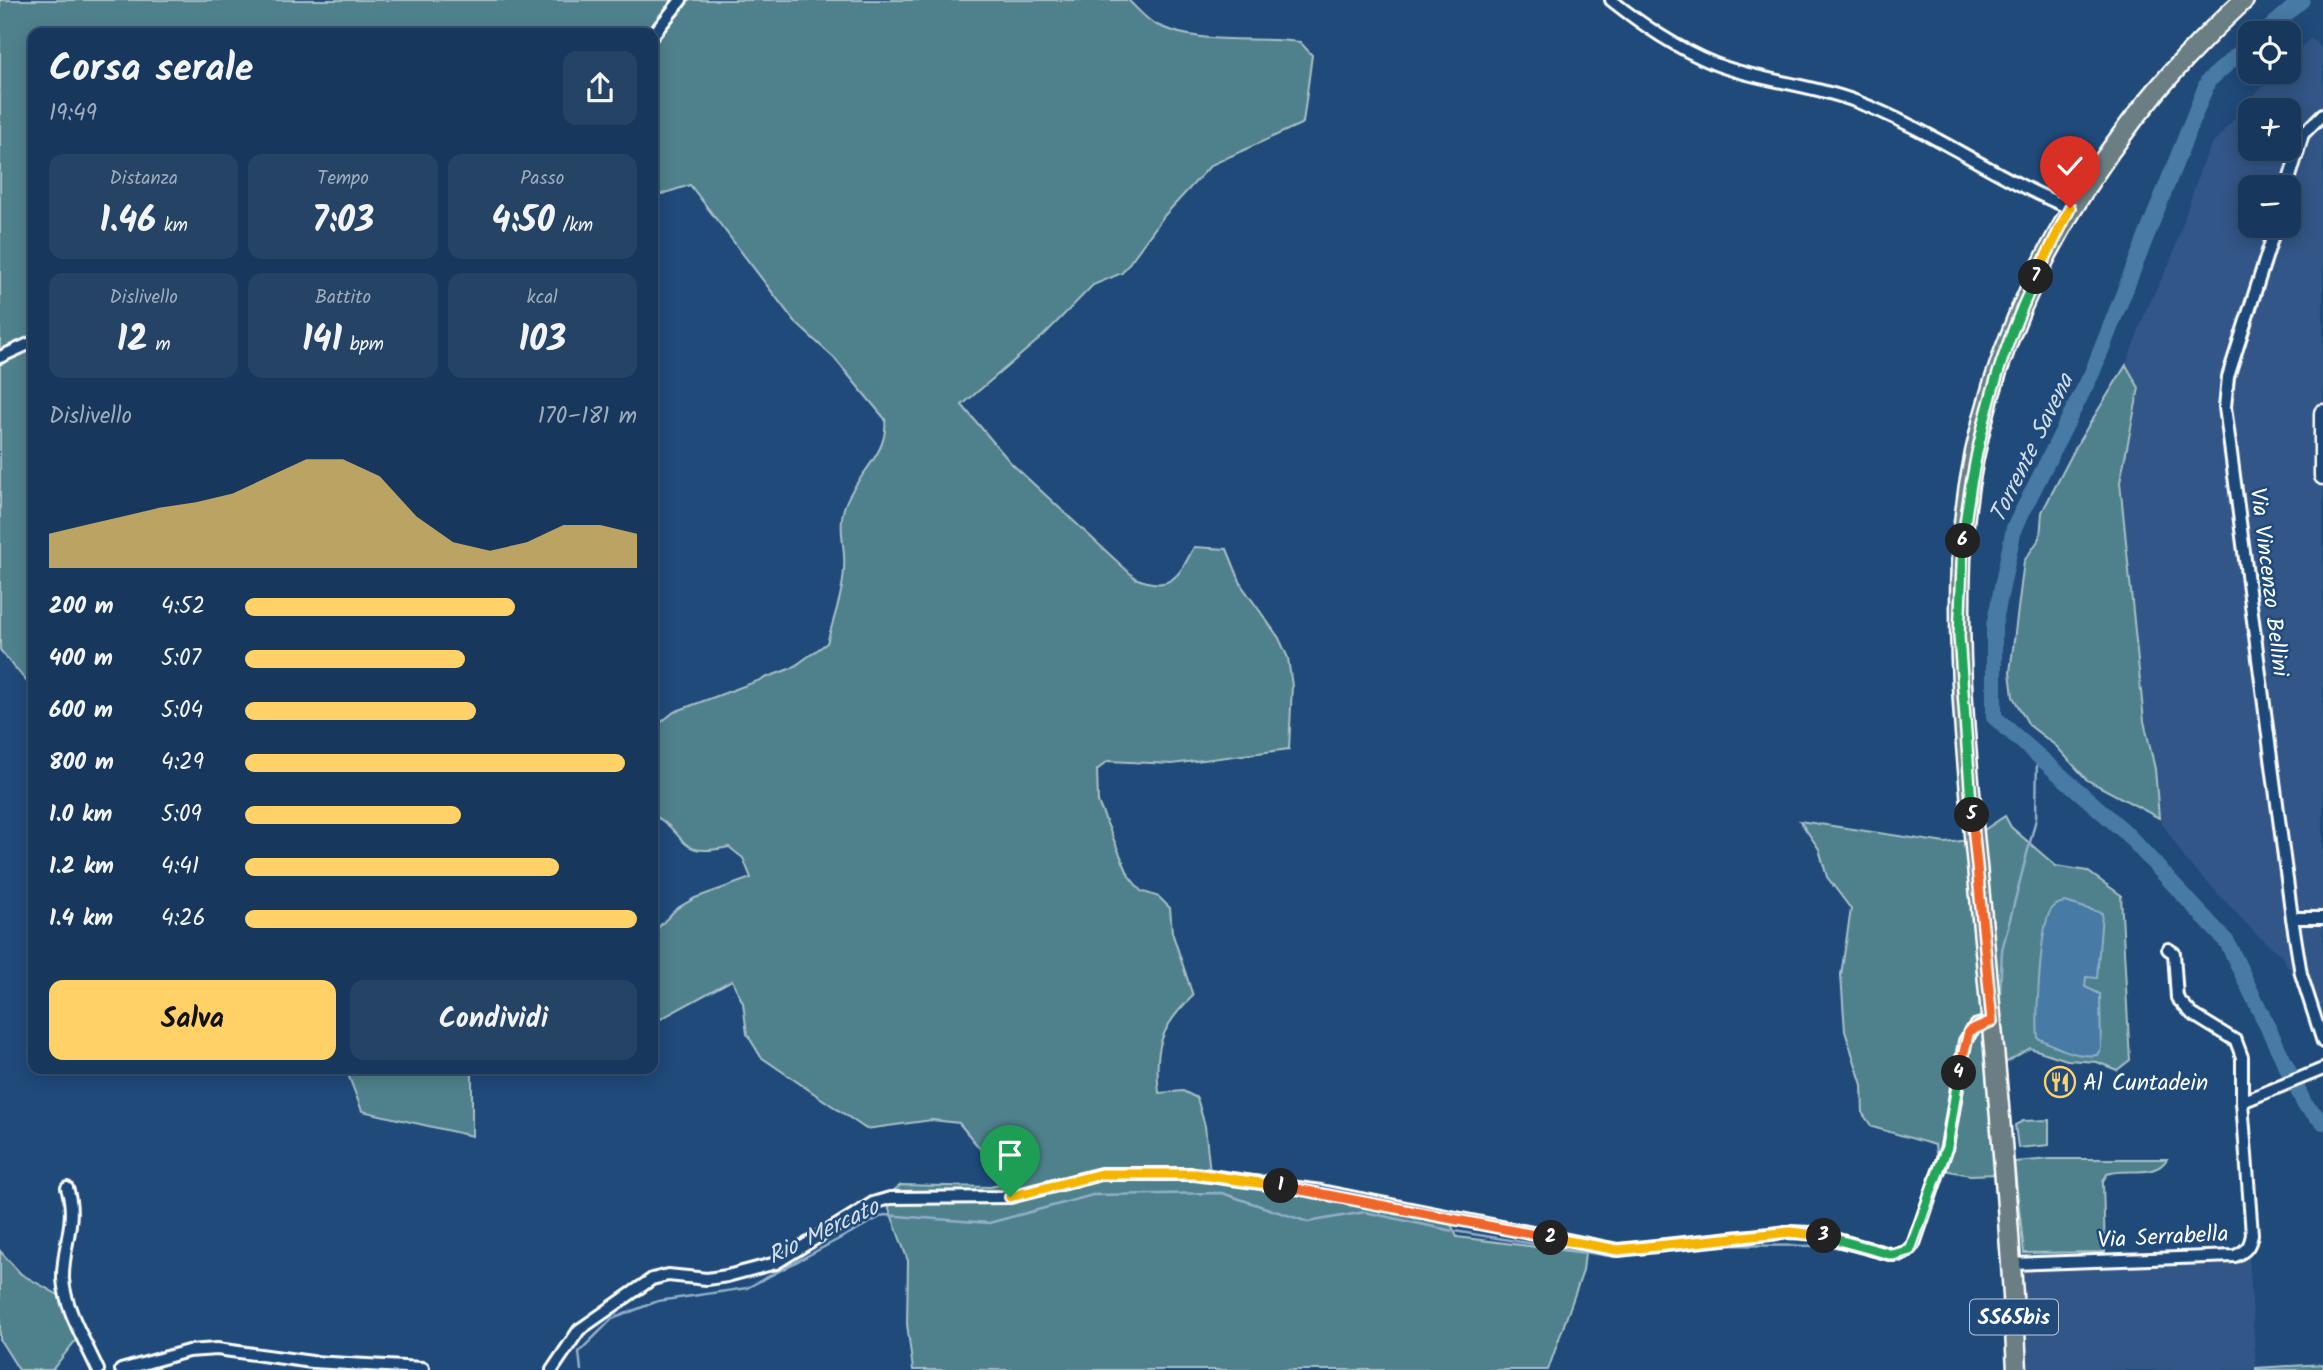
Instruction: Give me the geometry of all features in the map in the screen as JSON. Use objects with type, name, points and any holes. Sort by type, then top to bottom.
[{"type":"main road","name":"SS65bis","points":[[2017,1370],[2012,1264],[1966,750],[1959,636],[1961,557],[1969,485],[1989,403],[2023,305],[2070,208],[2133,118],[2244,0]]},
{"type":"main road","points":[[2323,413],[2323,476]]},
{"type":"street","points":[[658,29],[681,0]]},
{"type":"street","points":[[1611,0],[1669,43],[1718,65],[1855,102],[1903,124],[2030,192],[2070,208]]},
{"type":"street","points":[[2291,175],[2303,134],[2323,114]]},
{"type":"street","name":"Via Vincenzo Bellini","points":[[2272,238],[2228,377],[2225,407],[2292,918]]},
{"type":"street","points":[[0,357],[28,344]]},
{"type":"street","points":[[2323,918],[2292,918],[2301,974],[2323,1042]]},
{"type":"street","points":[[2168,949],[2174,953],[2177,998],[2192,1014],[2236,1041],[2242,1057],[2242,1102],[2321,1070]]},
{"type":"street","points":[[552,1370],[579,1331],[652,1279],[668,1275],[707,1279],[776,1263],[873,1203],[890,1198],[1010,1197],[1101,1174],[1222,1177],[1321,1191],[1618,1250],[1790,1232],[1812,1233],[1893,1255],[1905,1253],[1914,1244],[1947,1147],[1965,1041],[1975,1026],[1992,1021]]},
{"type":"street","name":"Via Serrabella","points":[[2012,1264],[2235,1256],[2244,1252],[2251,1242],[2252,1234],[2242,1102]]},
{"type":"street","points":[[67,1188],[73,1205],[63,1280],[72,1310],[98,1370]]},
{"type":"street","points":[[121,1370],[188,1351],[216,1349],[312,1362],[423,1368]]},
{"type":"shaded area","points":[[2311,38],[2323,50],[2323,1029],[2281,955],[2258,936],[2185,859],[2159,818],[2155,769],[2144,721],[2120,482],[2139,388],[2126,365],[2146,310],[2171,260],[2201,167],[2211,146],[2238,114],[2238,161],[2301,161],[2301,98],[2252,98],[2265,84],[2301,84],[2301,47]]},
{"type":"shaded area","points":[[2065,902],[2102,913],[2097,978],[2086,977],[2085,987],[2100,994],[2101,1048],[2097,1055],[2074,1053],[2038,1038],[2038,992],[2044,933],[2051,910],[2057,904]]},
{"type":"shaded area","points":[[2248,1234],[2256,1370],[2014,1370],[2004,1252],[2221,1251],[2241,1244]]},
{"type":"green space","points":[[0,0],[1128,0],[1153,23],[1174,32],[1210,38],[1300,42],[1312,55],[1303,123],[1211,165],[1164,216],[1122,273],[1093,285],[1044,335],[962,405],[1011,463],[1135,578],[1157,584],[1166,582],[1178,574],[1194,547],[1227,549],[1242,586],[1279,638],[1288,658],[1292,686],[1289,749],[1172,764],[1108,761],[1097,770],[1098,802],[1129,876],[1141,891],[1159,897],[1170,908],[1172,932],[1193,996],[1173,1018],[1162,1040],[1158,1064],[1159,1093],[1183,1091],[1197,1098],[1205,1126],[1210,1172],[1236,1180],[1282,1172],[1296,1183],[1434,1214],[1450,1222],[1457,1237],[1585,1253],[1583,1271],[1548,1370],[913,1370],[907,1324],[908,1261],[888,1206],[890,1193],[901,1185],[990,1187],[1008,1183],[959,1123],[932,1120],[866,1129],[761,1057],[747,1034],[743,1003],[732,980],[658,1020],[658,928],[676,909],[695,898],[751,878],[743,858],[729,847],[699,850],[691,847],[658,818],[658,726],[674,712],[792,668],[827,643],[843,578],[842,530],[845,505],[877,454],[885,432],[885,419],[834,358],[795,322],[690,185],[658,194],[658,28],[28,28],[28,683],[0,650]]},
{"type":"green space","points":[[2126,365],[2139,388],[2120,482],[2144,721],[2155,769],[2159,818],[2087,780],[2056,746],[2029,725],[2013,697],[2010,672],[2024,561],[2040,538],[2042,512],[2079,441]]},
{"type":"green space","points":[[2005,816],[2011,827],[2056,866],[2087,871],[2121,895],[2130,1060],[2117,1070],[2097,1062],[2067,1060],[2030,1048],[1994,1070],[2000,1174],[1970,1175],[1938,1169],[1935,1145],[1872,1127],[1863,1114],[1862,1085],[1845,1031],[1841,975],[1851,909],[1827,877],[1819,849],[1800,821],[1945,843],[1969,840]]},
{"type":"green space","points":[[348,1074],[472,1074],[472,1136],[362,1111]]},
{"type":"green space","points":[[2049,1120],[2049,1145],[2018,1148],[2015,1125],[2023,1121]]},
{"type":"green space","points":[[2050,1159],[2167,1159],[2162,1165],[2148,1171],[2107,1174],[2103,1182],[2105,1252],[2024,1253],[2014,1162]]},
{"type":"green space","points":[[0,1251],[21,1274],[62,1297],[79,1336],[52,1370],[19,1370],[0,1340]]},
{"type":"green space","points":[[2323,1364],[2323,1370],[2256,1370],[2256,1368]]},
{"type":"waterway","name":"Torrente Savena","points":[[2278,21],[2302,0]]},
{"type":"waterway","name":"Torrente Savena","points":[[2238,55],[2208,81],[2092,373],[2014,528],[1994,626],[1994,717],[2125,832],[2227,942],[2305,1105],[2323,1122]]},
{"type":"waterway","points":[[1999,1016],[2002,950],[2036,819],[2037,754]]},
{"type":"waterway","name":"Rio Mercato","points":[[581,1370],[579,1352],[612,1319],[658,1301],[747,1288],[884,1215],[989,1223],[1093,1195],[1222,1193],[1308,1222],[1365,1212],[1448,1230],[1615,1257],[1649,1252]]},
{"type":"waterway","name":"Rio Mercato","points":[[1711,1245],[1831,1246],[1902,1262]]},
{"type":"place","name":"Al Cuntadein","points":[[2060,1082]]},
{"type":"route","points":[[1010,1197],[1084,1176],[1195,1174],[1321,1191],[1403,1210],[1618,1250],[1790,1232],[1812,1233],[1893,1255],[1910,1250],[1947,1147],[1965,1041],[1969,1031],[1975,1026],[1992,1021],[1967,762],[1959,636],[1961,557],[1969,485],[1989,403],[2023,305],[2070,208]]}]
